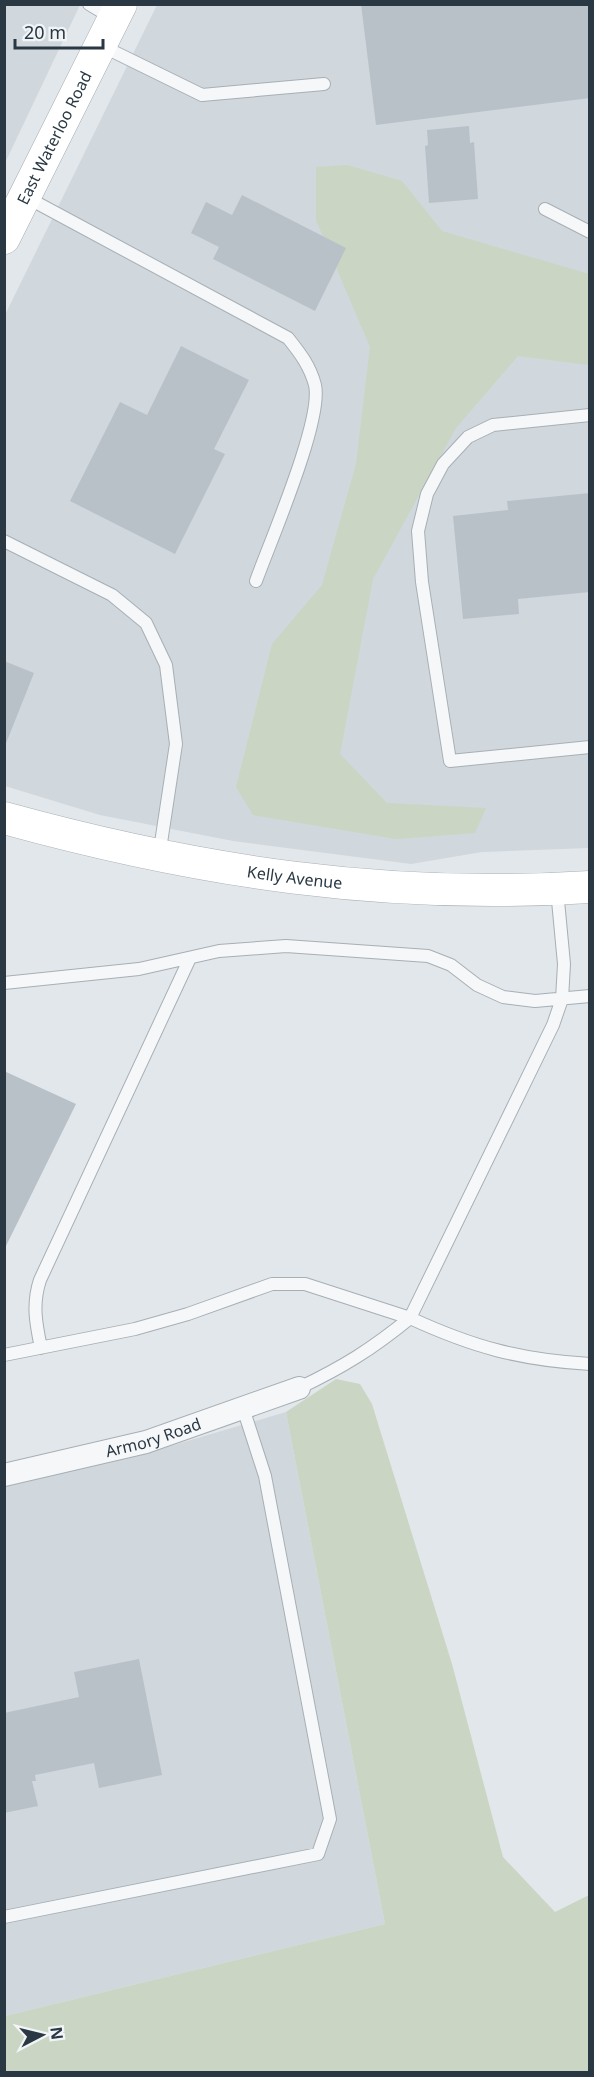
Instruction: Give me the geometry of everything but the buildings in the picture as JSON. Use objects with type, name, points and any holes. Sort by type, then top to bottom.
[{"type":"main road","name":"East Waterloo Road","points":[[7,229],[25,197],[106,18]]},
{"type":"main road","name":"Kelly Avenue","points":[[4,818],[159,857],[283,879],[447,891],[590,887]]},
{"type":"street","name":"Armory Road","points":[[4,1475],[146,1442],[299,1388]]},
{"type":"lane","points":[[106,18],[202,95],[324,84]]},
{"type":"lane","points":[[25,197],[288,338],[306,361],[316,387],[314,422],[256,581]]},
{"type":"lane","points":[[545,209],[590,232]]},
{"type":"lane","points":[[590,415],[493,425],[468,437],[443,464],[427,494],[418,531],[422,582],[450,761],[590,747]]},
{"type":"lane","points":[[4,541],[112,596],[146,623],[166,665],[176,744],[159,857]]},
{"type":"lane","points":[[299,1388],[345,1366],[371,1350],[410,1318],[553,1025],[562,999],[564,964],[557,889]]},
{"type":"lane","points":[[4,983],[139,969],[219,951],[285,945],[428,956],[451,965],[477,985],[503,997],[535,1001],[590,996]]},
{"type":"lane","points":[[41,1348],[34,1313],[34,1296],[39,1280],[190,958]]},
{"type":"lane","points":[[4,1355],[135,1329],[272,1284],[305,1284],[410,1318],[455,1339],[512,1356],[590,1364]]},
{"type":"lane","points":[[4,1917],[318,1854],[330,1819],[265,1476],[243,1408]]},
{"type":"shaded area","points":[[4,5],[80,5],[5,163]]},
{"type":"shaded area","points":[[157,5],[589,5],[589,848],[482,852],[411,864],[233,841],[100,815],[5,786],[4,317]]},
{"type":"shaded area","points":[[286,1412],[385,1924],[5,2016],[5,1479],[137,1456]]},
{"type":"green space","points":[[347,165],[402,181],[442,231],[589,274],[589,365],[518,356],[456,428],[373,579],[340,754],[387,803],[486,808],[475,833],[396,839],[253,815],[236,787],[272,644],[322,585],[356,464],[370,347],[316,220],[316,167]]},
{"type":"green space","points":[[336,1379],[360,1384],[372,1404],[452,1664],[503,1857],[555,1912],[589,1895],[589,2072],[5,2072],[5,2016],[385,1924],[286,1412]]}]
